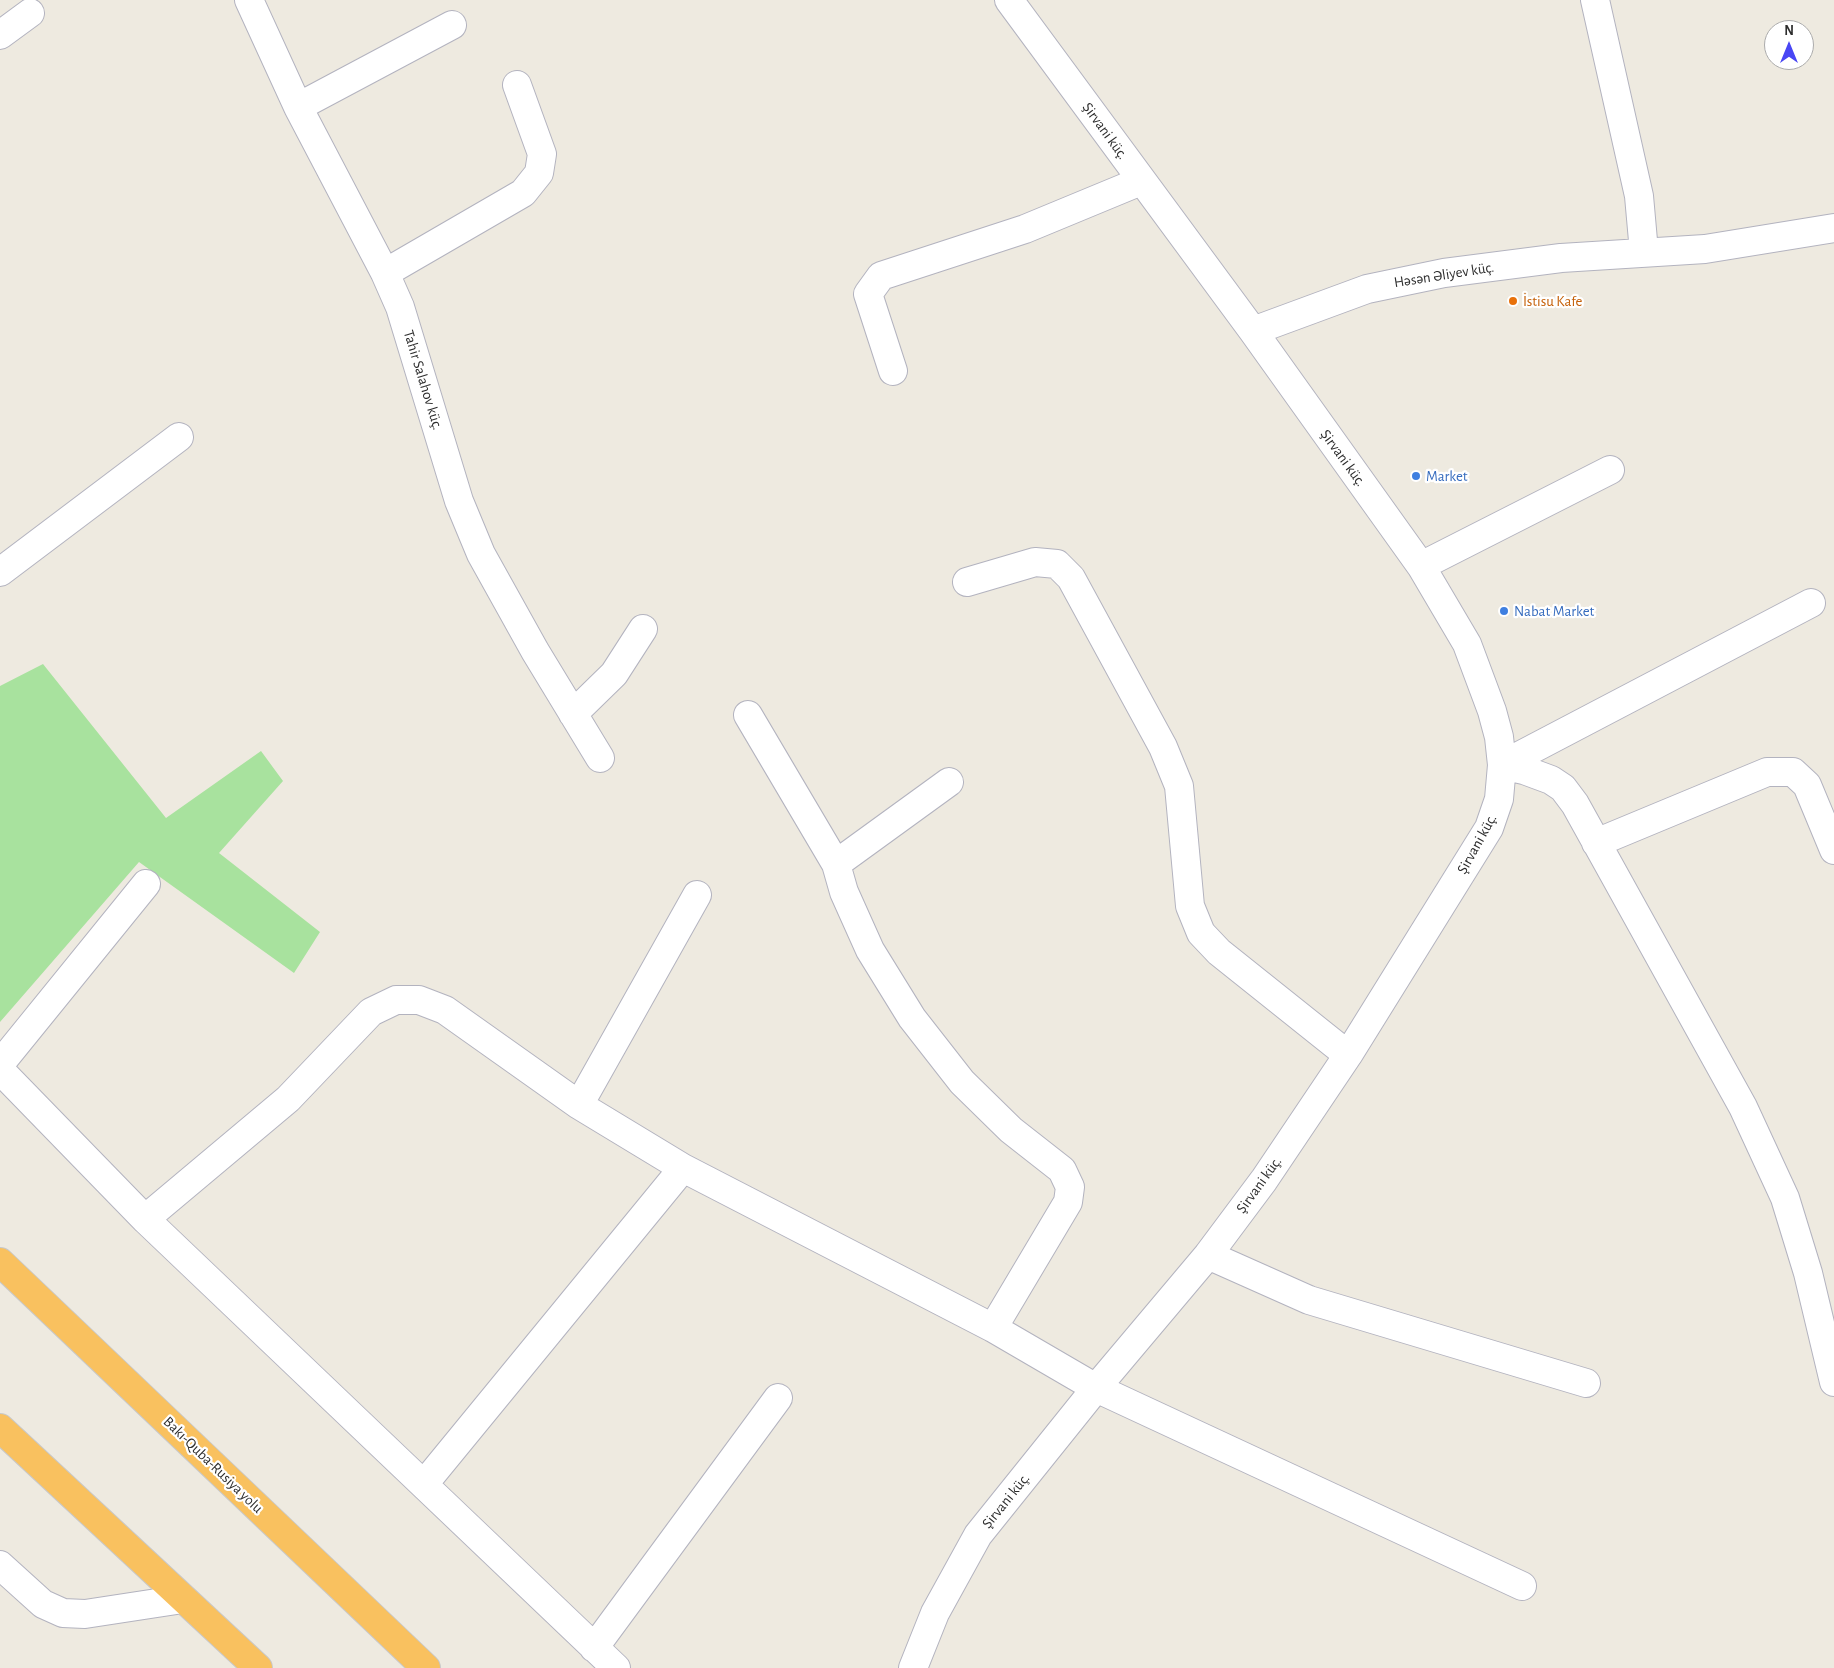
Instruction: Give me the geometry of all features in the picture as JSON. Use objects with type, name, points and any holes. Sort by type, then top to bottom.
[{"type":"highway","name":"Bakı-Quba-Rusiya yolu","points":[[0,1262],[426,1668]]},
{"type":"highway","points":[[0,1428],[258,1668]]},
{"type":"street","name":"Tahir Salahov küç.","points":[[249,0],[298,107],[385,272],[400,307],[459,501],[481,554],[534,651],[600,758]]},
{"type":"street","name":"Şirvani küç.","points":[[913,1668],[935,1613],[978,1535],[1096,1388],[1208,1255],[1264,1180],[1348,1055],[1488,828],[1500,799],[1502,766],[1499,737],[1492,711],[1466,644],[1421,566],[1253,331],[1009,0]]},
{"type":"street","points":[[1595,0],[1639,196],[1644,252]]},
{"type":"street","points":[[0,35],[30,13]]},
{"type":"street","points":[[298,107],[452,25]]},
{"type":"street","points":[[385,272],[523,193],[539,173],[542,154],[517,85]]},
{"type":"street","points":[[893,371],[868,294],[881,276],[1025,230],[1141,181]]},
{"type":"street","name":"Həsən Əliyev küç.","points":[[1253,331],[1367,289],[1444,272],[1561,258],[1705,249],[1834,228]]},
{"type":"street","points":[[0,572],[180,437]]},
{"type":"street","points":[[1421,566],[1610,470]]},
{"type":"street","points":[[967,582],[1035,562],[1057,564],[1071,578],[1163,747],[1179,786],[1190,906],[1201,933],[1219,952],[1348,1055]]},
{"type":"street","points":[[1502,766],[1811,603]]},
{"type":"street","points":[[573,714],[614,674],[643,629]]},
{"type":"street","points":[[748,715],[836,864],[844,892],[870,950],[912,1018],[962,1082],[1011,1130],[1062,1170],[1070,1186],[1068,1202],[993,1328]]},
{"type":"street","points":[[1502,766],[1524,770],[1552,780],[1563,788],[1575,804],[1743,1107],[1785,1198],[1808,1273],[1834,1382]]},
{"type":"street","points":[[1596,843],[1767,772],[1793,772],[1807,785],[1834,850]]},
{"type":"street","points":[[836,864],[949,782]]},
{"type":"street","points":[[0,1064],[146,884]]},
{"type":"street","points":[[579,1105],[697,895]]},
{"type":"street","points":[[145,1219],[288,1099],[371,1012],[396,1000],[419,1000],[445,1010],[579,1105],[683,1168],[993,1328],[1096,1388],[1522,1586]]},
{"type":"street","points":[[0,1070],[145,1219],[616,1668]]},
{"type":"street","points":[[424,1484],[683,1168]]},
{"type":"street","points":[[1208,1255],[1309,1300],[1586,1383]]},
{"type":"street","points":[[594,1648],[778,1398]]},
{"type":"street","points":[[0,1565],[43,1604],[62,1613],[85,1614],[183,1599]]},
{"type":"green space","points":[[43,664],[166,818],[261,751],[283,781],[219,853],[320,932],[294,973],[139,862],[0,1022],[0,686]]},
{"type":"place","name":"İstisu Kafe","points":[[1513,301]]},
{"type":"place","name":"Market","points":[[1416,476]]},
{"type":"place","name":"Nabat Market","points":[[1504,611]]}]
